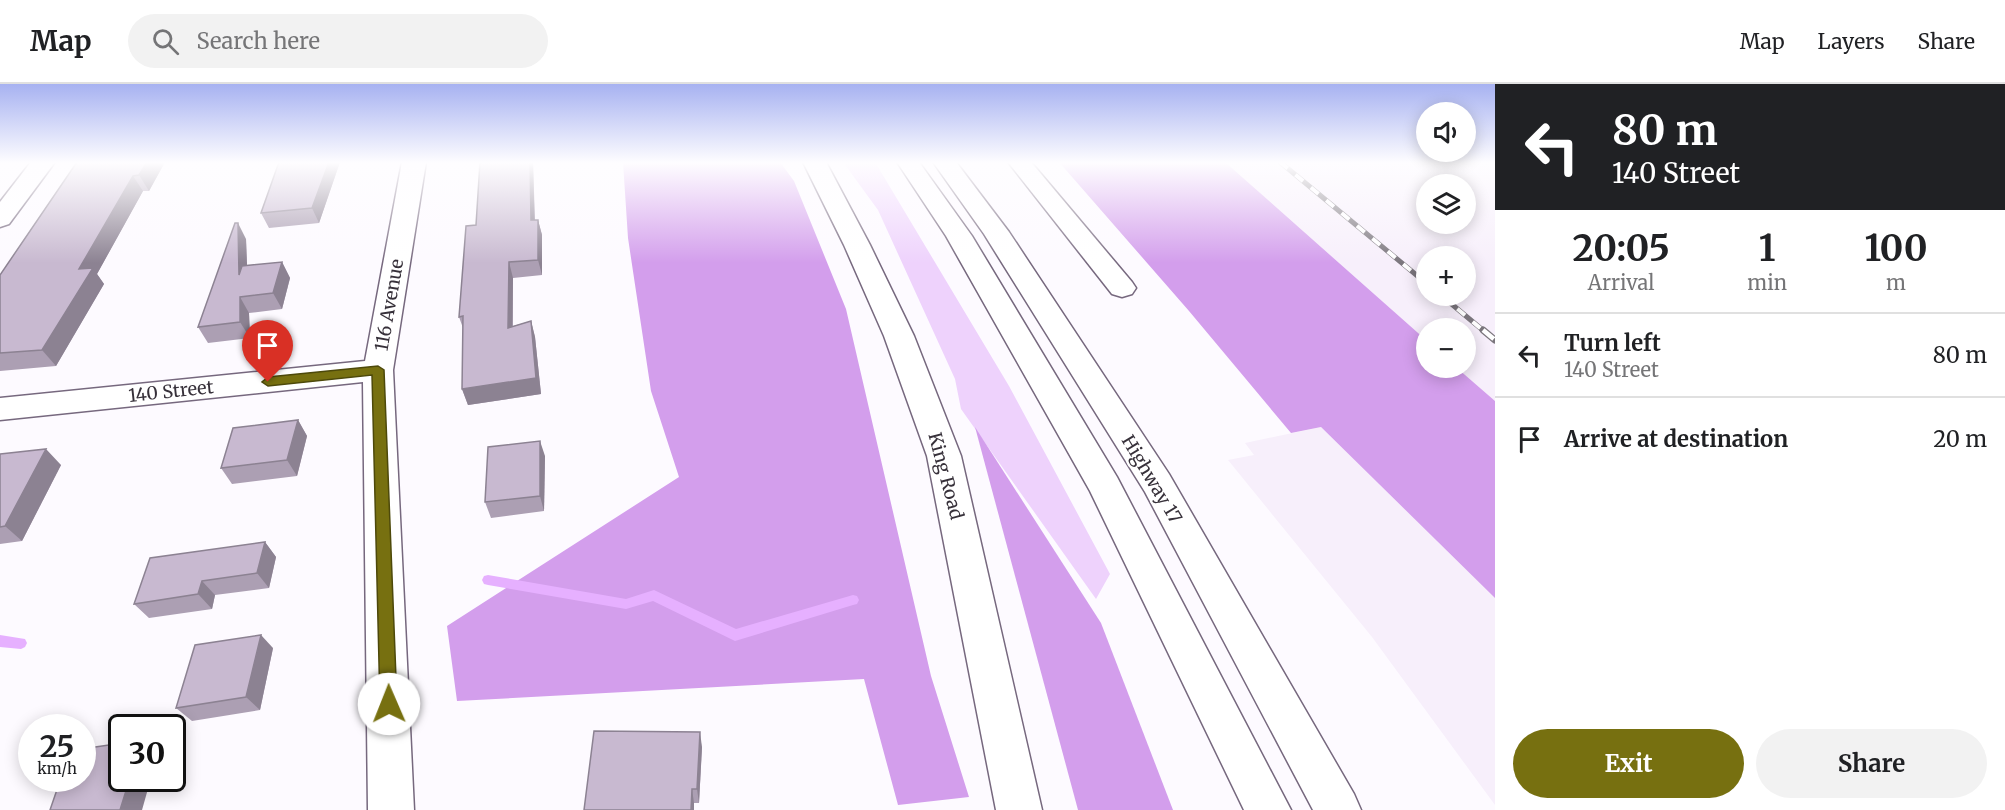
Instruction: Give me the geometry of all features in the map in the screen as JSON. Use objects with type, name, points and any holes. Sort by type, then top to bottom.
[{"type":"main road","points":[[0,219],[17,196]]},
{"type":"main road","name":"116 Avenue","points":[[391,810],[378,370],[408,196]]},
{"type":"main road","name":"King Road","points":[[832,196],[899,336],[944,456],[1019,810]]},
{"type":"main road","points":[[931,196],[958,237],[1105,487],[1268,810]]},
{"type":"main road","name":"Highway 17","points":[[969,196],[996,232],[1157,483],[1338,810]]},
{"type":"main road","points":[[1047,196],[1122,288]]},
{"type":"main road","name":"140 Street","points":[[0,409],[378,370]]},
{"type":"shaded area","points":[[625,196],[800,196],[846,309],[931,676],[969,797],[898,805],[864,679],[457,701],[447,626],[679,477],[651,391],[628,238]]},
{"type":"shaded area","points":[[868,196],[895,196],[1009,386],[1110,574],[1096,599],[961,409],[955,379],[878,210]]},
{"type":"shaded area","points":[[1089,196],[1263,196],[1416,331],[1416,378],[1469,378],[1495,401],[1495,598],[1321,427],[1291,433]]},
{"type":"shaded area","points":[[1263,196],[1416,196],[1416,234],[1476,234],[1476,196],[1495,196],[1495,401],[1469,378],[1476,378],[1476,318],[1416,318],[1416,331]]},
{"type":"shaded area","points":[[975,427],[1101,623],[1173,810],[1078,810]]},
{"type":"shaded area","points":[[1321,427],[1495,598],[1495,805],[1372,637],[1228,460],[1254,455],[1245,443]]},
{"type":"building","points":[[54,196],[121,196],[79,269],[93,268],[42,350],[0,353],[0,275]]},
{"type":"building","points":[[267,196],[316,196],[312,208],[261,213]]},
{"type":"building","points":[[478,196],[531,196],[531,220],[538,220],[538,260],[509,262],[508,328],[531,321],[536,378],[462,389],[463,316],[459,317],[466,226],[476,225]]},
{"type":"building","points":[[235,223],[238,223],[239,275],[242,266],[282,262],[273,293],[240,297],[240,322],[198,327]]},
{"type":"building","points":[[298,420],[287,460],[221,468],[233,428]]},
{"type":"building","points":[[540,441],[540,496],[485,502],[488,447]]},
{"type":"building","points":[[46,449],[5,526],[0,527],[0,454]]},
{"type":"building","points":[[265,542],[257,573],[202,581],[198,594],[134,604],[150,558]]},
{"type":"building","points":[[261,635],[246,697],[176,708],[195,645]]},
{"type":"building","points":[[594,731],[700,732],[697,789],[692,789],[691,810],[584,810]]},
{"type":"building","points":[[108,745],[108,792],[126,792],[120,810],[50,810],[56,792],[96,792],[96,747]]},
{"type":"waterway","points":[[488,580],[626,604],[654,595],[735,635],[853,600]]},
{"type":"waterway","points":[[0,641],[21,643]]},
{"type":"railway","points":[[1321,196],[1416,275]]},
{"type":"railway","points":[[1454,306],[1485,332]]},
{"type":"railway","points":[[1483,330],[1495,340]]},
{"type":"route","points":[[268,382],[378,370],[389,704]]}]
